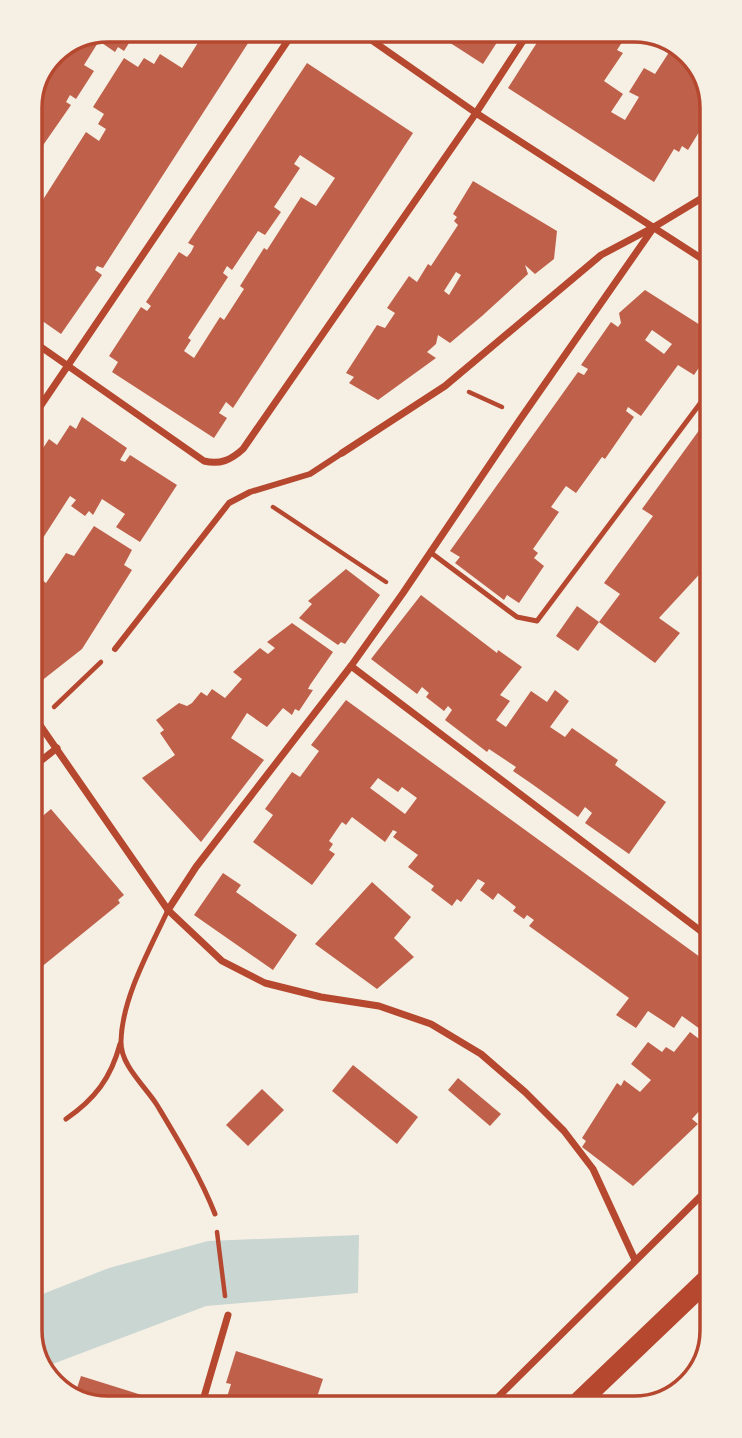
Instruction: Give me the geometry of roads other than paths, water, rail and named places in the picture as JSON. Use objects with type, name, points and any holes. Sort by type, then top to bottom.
[{"type":"highway","points":[[585,1396],[700,1286]]},
{"type":"street","points":[[42,404],[287,42]]},
{"type":"street","points":[[374,42],[476,113],[700,257]]},
{"type":"street","points":[[42,348],[204,461],[216,464],[234,457],[243,449],[522,42]]},
{"type":"street","points":[[115,649],[229,503],[250,492],[310,474],[445,386],[601,255],[700,199]]},
{"type":"street","points":[[168,910],[196,867],[351,666],[403,593],[654,227]]},
{"type":"street","points":[[351,666],[700,930]]},
{"type":"street","points":[[42,728],[168,910],[222,961],[265,983],[392,1011],[430,1024],[481,1054],[564,1131],[593,1169],[635,1260]]},
{"type":"street","points":[[42,760],[57,748]]},
{"type":"street","points":[[499,1396],[700,1197]]},
{"type":"street","points":[[204,1396],[228,1315]]},
{"type":"lane","points":[[430,552],[517,617],[537,621],[700,404]]},
{"type":"lane","points":[[66,1119],[87,1104],[105,1083],[120,1044],[125,1011],[168,910]]},
{"type":"lane","points":[[120,1044],[130,1069],[168,1125],[206,1190],[215,1214]]}]
